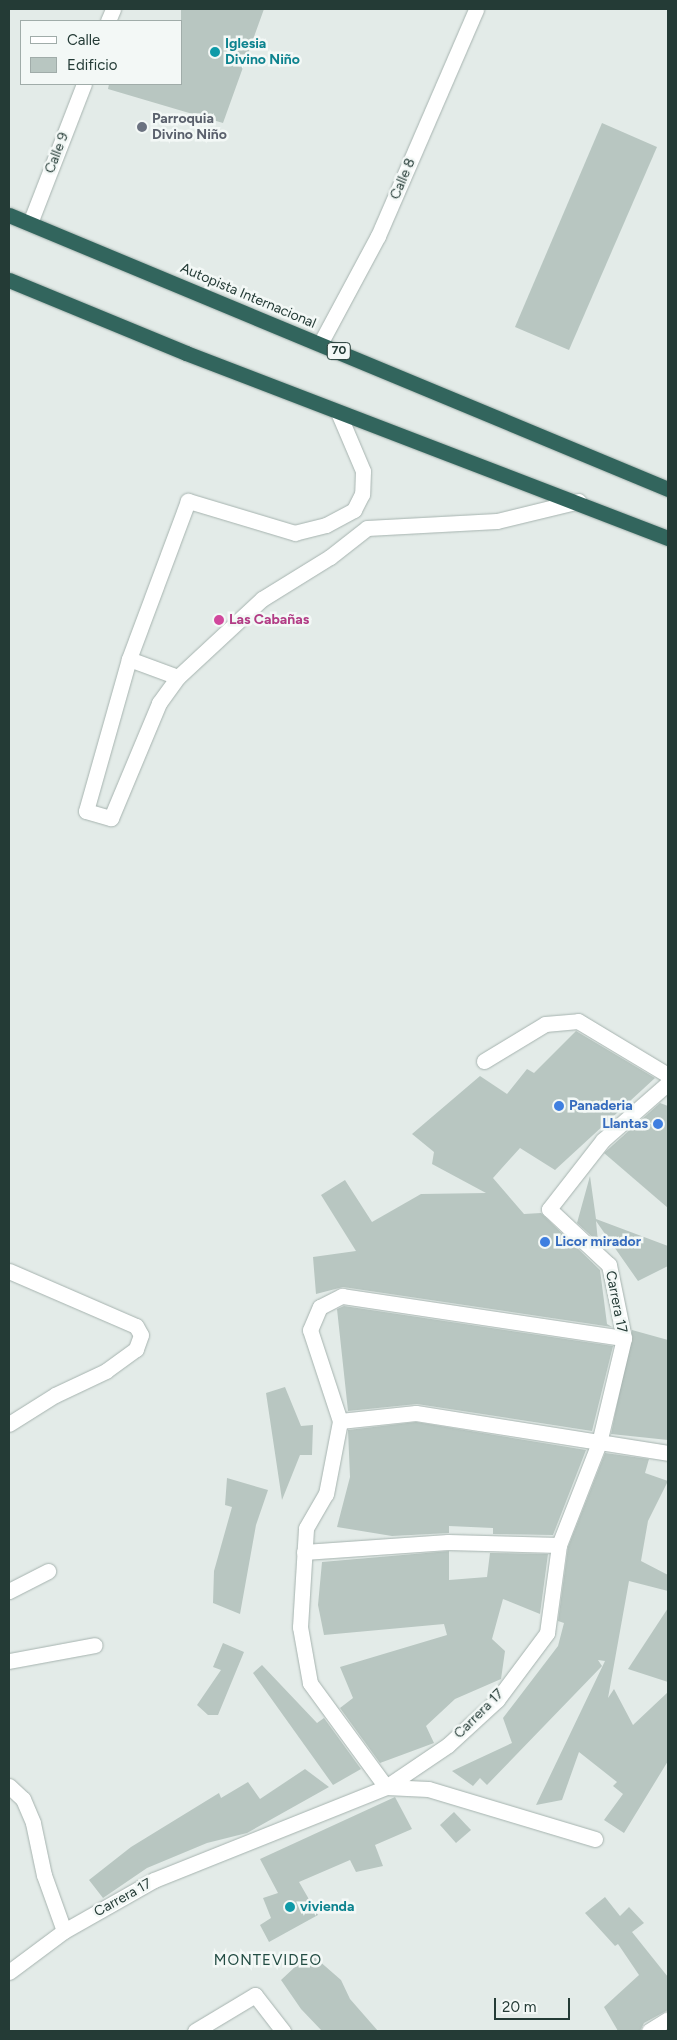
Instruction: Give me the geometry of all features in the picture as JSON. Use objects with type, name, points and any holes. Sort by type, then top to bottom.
[{"type":"highway","name":"Autopista Internacional","points":[[9,215],[668,488]]},
{"type":"highway","points":[[9,280],[338,412],[579,501],[668,538]]},
{"type":"street","name":"Calle 8","points":[[320,344],[378,236],[476,9]]},
{"type":"street","name":"Calle 9","points":[[30,223],[84,85]]},
{"type":"street","points":[[338,412],[363,471],[362,494],[354,510],[326,525],[295,533],[188,501],[129,659],[86,811],[111,818],[159,702],[178,678],[262,599],[330,557],[367,528],[497,521],[579,501]]},
{"type":"street","points":[[354,510],[367,528]]},
{"type":"street","points":[[129,659],[178,678]]},
{"type":"street","points":[[484,1061],[545,1024],[578,1021],[668,1075]]},
{"type":"street","name":"Carrera 17","points":[[9,1972],[64,1931],[154,1880],[386,1787],[448,1746],[497,1700],[547,1633],[559,1545],[599,1443],[624,1338],[609,1264],[549,1209],[603,1140],[668,1083]]},
{"type":"street","points":[[9,1271],[136,1326],[141,1335],[136,1349],[106,1371],[55,1395],[9,1424]]},
{"type":"street","points":[[595,1839],[428,1789],[386,1787],[310,1683],[300,1628],[306,1528],[326,1494],[340,1422],[310,1330],[320,1307],[342,1296],[624,1338]]},
{"type":"street","points":[[340,1422],[416,1412],[486,1420],[599,1443],[668,1453]]},
{"type":"street","points":[[304,1552],[448,1542],[559,1545]]},
{"type":"street","points":[[9,1591],[48,1571]]},
{"type":"street","points":[[9,1661],[95,1644]]},
{"type":"street","points":[[9,1786],[23,1799],[33,1823],[44,1875],[64,1931]]},
{"type":"street","points":[[195,2031],[255,1995],[283,2031]]},
{"type":"street","points":[[649,2031],[668,2018]]},
{"type":"building","name":"Iglesia Divino Niño","points":[[181,9],[264,9],[223,123],[108,89],[109,85],[182,85]]},
{"type":"building","points":[[602,123],[657,147],[569,350],[515,327]]},
{"type":"building","points":[[576,1031],[655,1078],[555,1170],[520,1148],[493,1178],[524,1214],[541,1213],[600,1270],[607,1324],[612,1327],[343,1287],[316,1294],[313,1257],[356,1251],[321,1195],[345,1180],[372,1222],[421,1194],[486,1193],[432,1164],[434,1152],[412,1134],[480,1076],[507,1094],[527,1069],[534,1073]]},
{"type":"building","points":[[660,1103],[668,1106],[668,1208],[604,1153]]},
{"type":"building","points":[[590,1176],[596,1219],[668,1246],[668,1266],[638,1281],[596,1221],[598,1242],[577,1223]]},
{"type":"building","points":[[344,1306],[613,1346],[592,1431],[417,1404],[348,1411],[337,1309]]},
{"type":"building","points":[[632,1330],[668,1340],[668,1440],[611,1434]]},
{"type":"building","points":[[285,1387],[301,1426],[313,1425],[312,1455],[300,1455],[282,1500],[266,1393]]},
{"type":"building","points":[[416,1422],[586,1450],[553,1535],[493,1534],[493,1528],[449,1526],[449,1533],[392,1536],[337,1527],[350,1477],[348,1430]]},
{"type":"building","points":[[605,1453],[649,1459],[645,1473],[668,1481],[648,1521],[641,1561],[668,1575],[668,1591],[629,1581],[608,1698],[614,1689],[633,1725],[668,1692],[668,1761],[624,1833],[604,1820],[623,1794],[613,1786],[617,1782],[579,1752],[562,1800],[536,1805],[605,1661],[598,1660],[602,1666],[487,1785],[480,1778],[473,1786],[452,1771],[512,1743],[503,1718],[558,1646],[564,1623],[558,1621],[568,1547]]},
{"type":"building","points":[[227,1478],[268,1490],[256,1525],[240,1614],[213,1603],[214,1571],[232,1507],[225,1505]]},
{"type":"building","points":[[449,1551],[449,1580],[487,1577],[490,1553],[548,1554],[540,1614],[503,1599],[492,1639],[505,1651],[501,1679],[455,1699],[426,1726],[434,1743],[380,1763],[340,1708],[353,1698],[340,1667],[447,1635],[444,1624],[324,1635],[318,1605],[322,1562]]},
{"type":"building","points":[[668,1608],[668,1682],[628,1669]]},
{"type":"building","points":[[223,1643],[244,1652],[218,1715],[208,1715],[197,1705],[221,1670],[213,1667]]},
{"type":"building","points":[[262,1665],[317,1723],[324,1718],[361,1769],[333,1785],[253,1673]]},
{"type":"building","points":[[305,1769],[329,1787],[247,1833],[207,1843],[147,1868],[103,1898],[89,1880],[131,1847],[219,1793],[221,1798],[248,1782],[260,1799]]},
{"type":"building","points":[[395,1797],[412,1829],[375,1845],[383,1866],[356,1872],[350,1860],[299,1882],[318,1915],[269,1942],[260,1925],[271,1918],[263,1898],[278,1893],[260,1859]]},
{"type":"building","points":[[454,1812],[471,1830],[456,1843],[440,1825]]},
{"type":"building","points":[[605,1897],[620,1916],[629,1907],[644,1923],[632,1932],[668,1977],[668,2010],[644,2023],[640,2031],[618,2031],[604,2007],[639,1975],[618,1944],[615,1946],[585,1913]]},
{"type":"building","points":[[310,1953],[341,1980],[350,1999],[378,2031],[322,2031],[301,2009],[281,1980]]},
{"type":"place","name":"Iglesia Divino Niño","points":[[215,52]]},
{"type":"place","name":"Parroquia Divino Niño","points":[[142,127]]},
{"type":"place","name":"Las Cabañas","points":[[219,620]]},
{"type":"place","name":"Panaderia","points":[[559,1106]]},
{"type":"place","name":"Llantas","points":[[658,1124]]},
{"type":"place","name":"Licor mirador","points":[[545,1242]]},
{"type":"place","name":"vivienda","points":[[290,1907]]},
{"type":"district","name":"MONTEVIDEO","points":[[268,1961]]}]
